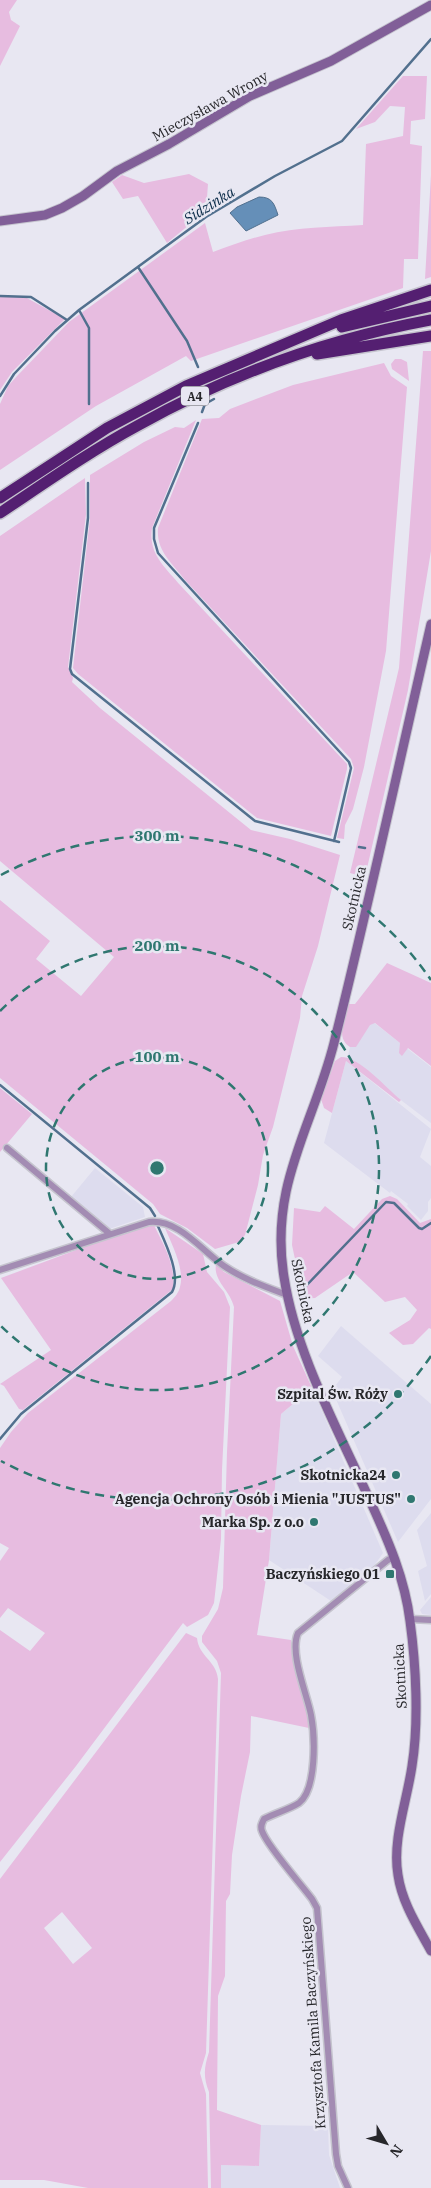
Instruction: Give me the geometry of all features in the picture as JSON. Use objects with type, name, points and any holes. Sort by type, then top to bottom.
[{"type":"highway","points":[[269,351],[341,320],[431,290]]},
{"type":"highway","name":"A4","points":[[0,498],[84,442],[144,407],[186,386],[269,351],[354,324],[431,306]]},
{"type":"highway","name":"A4","points":[[0,513],[78,461],[137,426],[210,389],[281,360],[358,336],[431,320]]},
{"type":"highway","points":[[281,360],[431,336]]},
{"type":"main road","name":"Mieczysława Wrony","points":[[0,221],[45,215],[62,208],[83,196],[117,171],[169,144],[250,96],[331,61],[431,5]]},
{"type":"main road","name":"Skotnicka","points":[[431,624],[332,1048],[287,1180],[283,1204],[281,1250],[287,1295],[304,1351],[394,1558],[410,1618],[413,1651],[415,1745],[398,1841],[397,1874],[405,1903],[431,1951]]},
{"type":"street","points":[[8,1148],[110,1234]]},
{"type":"street","points":[[0,1270],[110,1234],[158,1221],[176,1229],[224,1266],[287,1295]]},
{"type":"street","name":"Krzysztofa Kamila Baczyńskiego","points":[[348,2188],[338,2166],[336,2154],[317,1908],[269,1843],[262,1831],[261,1825],[264,1819],[299,1802],[305,1795],[310,1782],[313,1733],[311,1715],[296,1647],[298,1633],[388,1560],[394,1558]]},
{"type":"street","points":[[410,1618],[431,1620]]},
{"type":"shaded area","points":[[0,0],[17,0],[9,12],[11,20],[20,26],[0,66]]},
{"type":"shaded area","points":[[403,76],[427,76],[425,119],[411,121],[410,144],[422,146],[418,259],[404,259],[403,288],[191,361],[186,356],[96,406],[0,470],[0,404],[8,386],[69,322],[205,223],[213,252],[252,238],[277,232],[363,225],[366,144],[403,136],[405,107],[390,106],[375,122],[356,129]]},
{"type":"shaded area","points":[[189,174],[208,184],[206,211],[167,243],[138,196],[123,199],[112,182],[122,175],[144,183]]},
{"type":"shaded area","points":[[431,175],[431,277],[425,279]]},
{"type":"shaded area","points":[[0,297],[25,297],[65,319],[12,372],[0,390]]},
{"type":"shaded area","points":[[423,351],[431,351],[431,551],[408,690],[365,877],[350,873],[399,668]]},
{"type":"shaded area","points":[[395,359],[407,362],[409,381],[392,369],[391,364]]},
{"type":"shaded area","points":[[384,363],[391,376],[407,387],[386,651],[364,767],[353,809],[345,825],[344,839],[337,838],[354,768],[351,759],[185,580],[162,550],[158,528],[202,419],[219,418],[230,409],[293,385]]},
{"type":"shaded area","points":[[196,420],[152,528],[151,537],[155,553],[181,586],[347,764],[331,836],[257,818],[73,668],[90,518],[90,475],[144,442],[175,427],[184,428]]},
{"type":"shaded area","points":[[85,478],[86,514],[68,667],[73,678],[72,682],[100,708],[251,830],[290,839],[340,855],[318,946],[302,996],[300,1018],[273,1127],[263,1155],[258,1185],[245,1235],[239,1242],[215,1249],[187,1228],[160,1214],[153,1204],[0,1078],[0,900],[50,941],[36,959],[81,996],[114,957],[0,861],[0,536]]},
{"type":"shaded area","points":[[387,963],[431,983],[431,1066],[408,1048],[402,1056],[399,1053],[400,1043],[375,1023],[370,1025],[356,1047],[350,1047],[345,1043],[342,1027],[349,1004],[355,1004]]},
{"type":"shaded area","points":[[359,1011],[431,1067],[431,1123],[347,1059]]},
{"type":"shaded area","points":[[341,1057],[348,1058],[364,1067],[401,1100],[399,1102],[346,1061],[332,1113],[324,1108],[321,1099],[335,1061]]},
{"type":"shaded area","points":[[346,1061],[431,1129],[420,1157],[431,1166],[431,1198],[428,1202],[428,1211],[421,1220],[407,1206],[408,1204],[391,1191],[390,1193],[324,1143]]},
{"type":"shaded area","points":[[0,1088],[32,1114],[0,1152]]},
{"type":"shaded area","points":[[95,1168],[143,1207],[145,1217],[109,1229],[71,1197]]},
{"type":"shaded area","points":[[390,1196],[397,1199],[420,1223],[431,1219],[431,1329],[429,1328],[413,1344],[403,1345],[389,1333],[410,1320],[417,1310],[405,1297],[385,1302],[353,1272],[315,1298],[299,1299],[294,1281],[299,1278],[292,1245],[294,1208],[320,1212],[325,1206],[354,1229],[382,1199]]},
{"type":"shaded area","points":[[154,1225],[171,1264],[173,1289],[23,1410],[19,1409],[4,1386],[0,1384],[51,1350],[1,1278],[122,1233]]},
{"type":"shaded area","points":[[165,1228],[203,1254],[207,1272],[224,1292],[230,1307],[222,1470],[221,1539],[214,1603],[208,1615],[187,1627],[183,1623],[76,1766],[0,1862],[0,1630],[30,1651],[45,1633],[8,1608],[0,1618],[0,1561],[9,1548],[0,1543],[0,1448],[28,1413],[171,1301],[179,1291],[181,1273],[177,1257]]},
{"type":"shaded area","points":[[216,1264],[224,1272],[280,1301],[293,1346],[312,1388],[281,1414],[269,1560],[257,1635],[291,1640],[309,1728],[251,1716],[250,1752],[232,1855],[230,1894],[226,1901],[225,1976],[218,1996],[217,2110],[261,2125],[259,2166],[221,2165],[221,2188],[211,2188],[209,2092],[205,2072],[209,2052],[221,1673],[217,1661],[202,1642],[202,1636],[218,1609],[223,1588],[234,1307],[229,1295],[219,1281]]},
{"type":"shaded area","points":[[341,1326],[431,1404],[431,1499],[398,1542],[332,1390],[342,1377],[318,1356]]},
{"type":"shaded area","points":[[312,1388],[383,1553],[374,1566],[331,1601],[269,1560],[281,1414]]},
{"type":"shaded area","points":[[431,1513],[431,1594],[425,1601],[418,1571],[427,1566],[417,1530]]},
{"type":"shaded area","points":[[431,1597],[431,1615],[422,1614],[420,1610]]},
{"type":"shaded area","points":[[186,1633],[197,1638],[201,1650],[214,1667],[218,1679],[206,2053],[200,2073],[206,2094],[208,2188],[88,2188],[44,2180],[0,2180],[0,1879]],"holes":[[[62,1912],[92,1948],[73,1964],[44,1928]]]},
{"type":"shaded area","points":[[261,2125],[328,2126],[329,2155],[340,2188],[221,2188],[221,2165],[259,2166]]},
{"type":"water","points":[[259,197],[270,200],[278,215],[246,231],[230,213],[237,207]]},
{"type":"waterway","name":"Sidzinka","points":[[0,396],[14,374],[55,331],[79,310],[206,217],[275,176],[342,141],[431,39]]},
{"type":"waterway","points":[[138,267],[187,341],[198,367]]},
{"type":"waterway","points":[[0,296],[31,297],[67,320]]},
{"type":"waterway","points":[[79,310],[89,328],[89,404]]},
{"type":"waterway","points":[[202,412],[205,404],[214,399]]},
{"type":"waterway","points":[[198,423],[154,528],[154,539],[158,553],[349,762],[351,768],[334,841]]},
{"type":"waterway","points":[[88,483],[88,518],[70,669],[72,674],[255,821],[339,842]]},
{"type":"waterway","points":[[359,847],[365,848]]},
{"type":"waterway","points":[[0,1085],[150,1208],[155,1216]]},
{"type":"waterway","points":[[305,1287],[386,1202],[394,1203],[419,1228],[422,1229],[431,1223]]},
{"type":"waterway","points":[[0,1439],[21,1414],[172,1292],[175,1285],[175,1276],[171,1258],[157,1224]]},
{"type":"place","name":"Szpital Św. Róży","points":[[398,1394]]},
{"type":"place","name":"Skotnicka24","points":[[396,1475]]},
{"type":"place","name":"Agencja Ochrony Osób i Mienia \"JUSTUS\"","points":[[411,1499]]},
{"type":"place","name":"Marka Sp. z o.o","points":[[314,1522]]},
{"type":"place","name":"Baczyńskiego 01","points":[[390,1574]]}]
